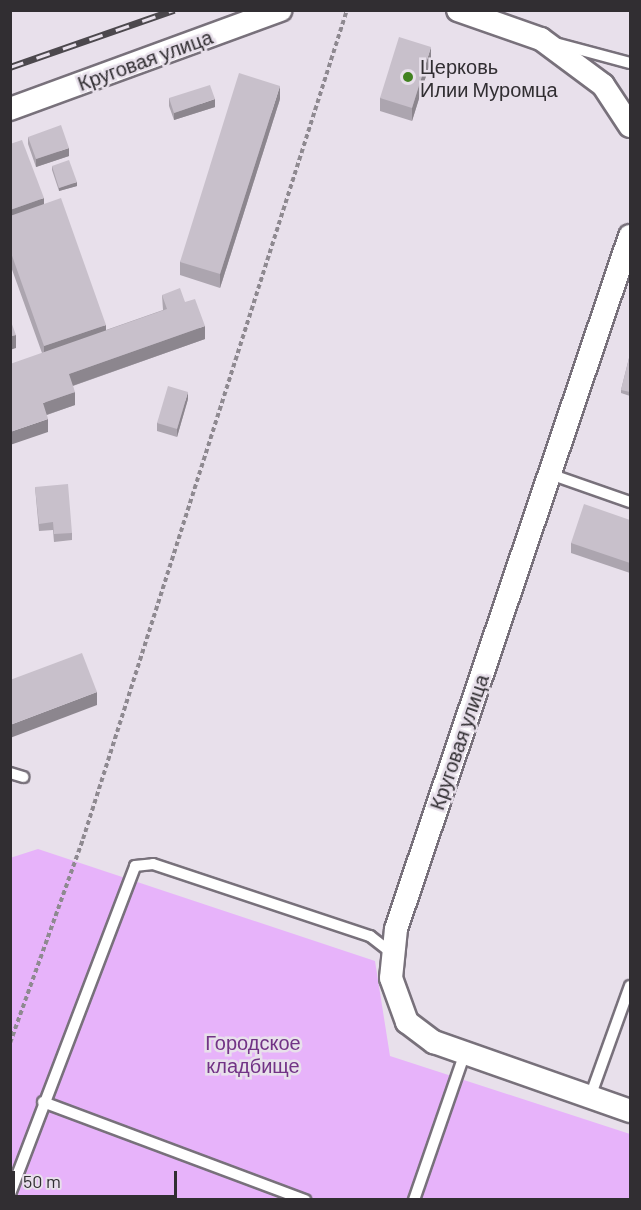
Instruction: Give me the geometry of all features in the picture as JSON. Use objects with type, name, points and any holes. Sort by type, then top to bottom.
[{"type":"street","name":"Круговая улица","points":[[10,110],[280,10]]},
{"type":"street","points":[[458,10],[541,39],[603,85],[630,126]]},
{"type":"street","name":"Круговая улица","points":[[630,236],[396,929],[391,978],[407,1022],[464,1056],[630,1111]]},
{"type":"lane","points":[[541,39],[630,63]]},
{"type":"lane","points":[[550,474],[630,502]]},
{"type":"lane","points":[[10,773],[22,777]]},
{"type":"lane","points":[[10,1194],[43,1102],[135,866],[153,864],[370,936],[394,955]]},
{"type":"lane","points":[[590,1097],[630,986]]},
{"type":"lane","points":[[414,1200],[464,1056]]},
{"type":"lane","points":[[43,1102],[305,1200]]},
{"type":"path","points":[[10,1043],[83,839],[347,10]]},
{"type":"green space","name":"Городское кладбище","points":[[38,849],[375,961],[390,1056],[630,1134],[630,1199],[11,1199],[10,858]]},
{"type":"building","name":"Церковь Илии Муромца","points":[[399,37],[431,47],[412,108],[380,98]]},
{"type":"building","points":[[239,73],[280,86],[220,274],[180,262]]},
{"type":"building","points":[[210,85],[215,99],[174,113],[169,98]]},
{"type":"building","points":[[61,125],[69,148],[36,159],[28,137]]},
{"type":"building","points":[[22,140],[44,198],[10,210],[10,144]]},
{"type":"building","points":[[69,160],[77,182],[59,188],[52,166]]},
{"type":"building","points":[[61,198],[106,325],[44,346],[10,250],[10,216]]},
{"type":"building","points":[[180,288],[185,302],[195,299],[205,326],[69,374],[75,392],[43,403],[48,419],[10,432],[10,364],[167,309],[162,295]]},
{"type":"building","points":[[10,319],[16,335],[10,336]]},
{"type":"building","points":[[630,354],[630,392],[621,390]]},
{"type":"building","points":[[168,386],[188,392],[177,429],[157,423]]},
{"type":"building","points":[[68,484],[72,533],[54,534],[53,522],[39,524],[35,487]]},
{"type":"building","points":[[584,504],[630,520],[630,563],[571,543]]},
{"type":"building","points":[[82,653],[97,692],[10,725],[10,680]]},
{"type":"railway","points":[[10,67],[174,10]]},
{"type":"place","name":"Церковь Илии Муромца","points":[[408,77]]}]
